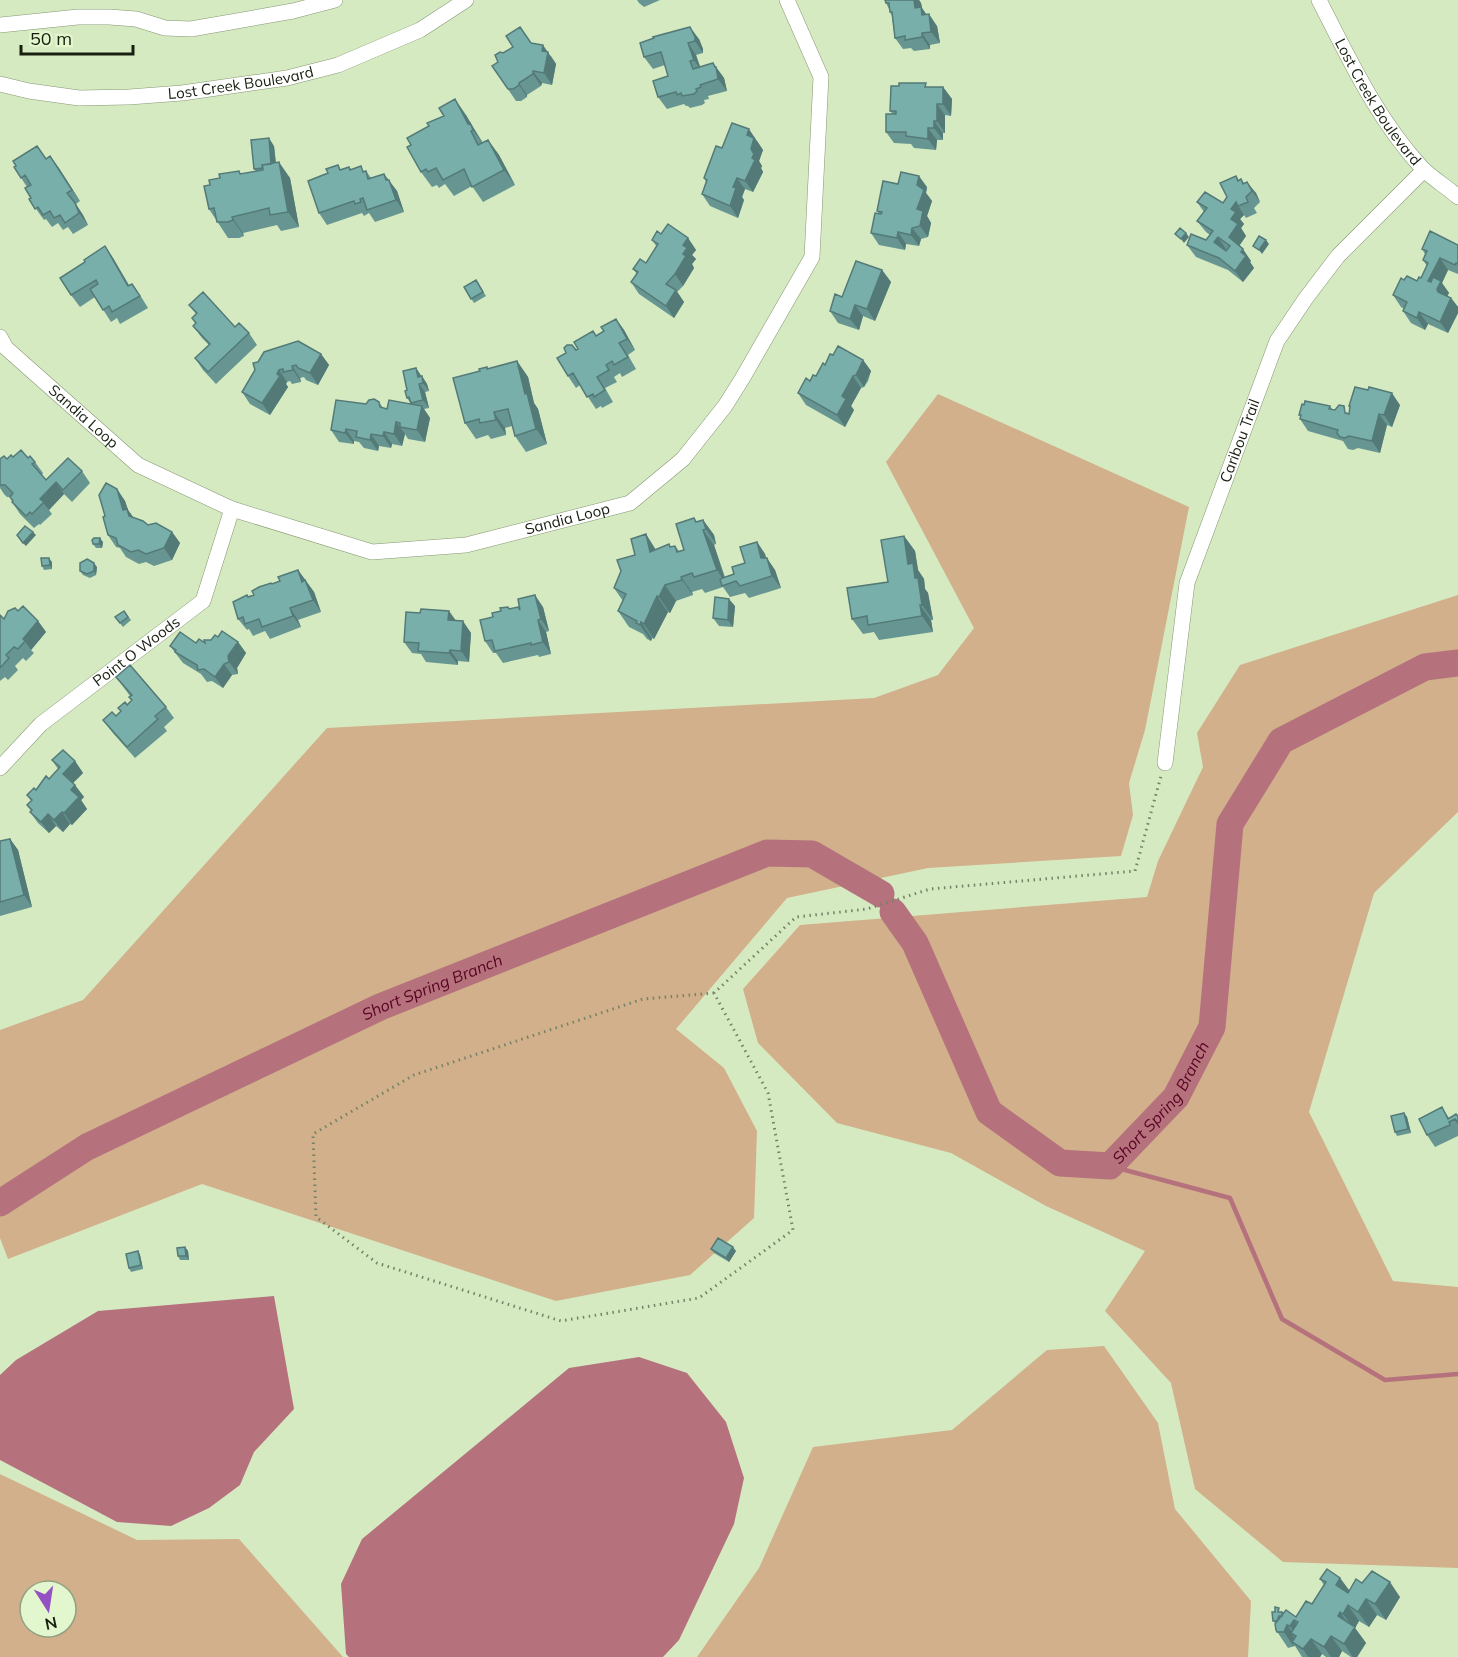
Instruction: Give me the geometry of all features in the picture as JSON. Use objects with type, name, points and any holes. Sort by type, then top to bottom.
[{"type":"street","points":[[0,25],[78,17],[109,17],[136,19],[165,28],[191,29],[293,11],[335,0]]},
{"type":"street","name":"Lost Creek Boulevard","points":[[0,84],[29,91],[79,98],[129,97],[182,93],[287,78],[338,65],[420,30],[466,0]]},
{"type":"street","name":"Sandia Loop","points":[[0,337],[6,348],[138,465],[232,509],[372,552],[466,545],[630,502],[683,459],[724,406],[812,257],[820,77],[787,0]]},
{"type":"street","name":"Lost Creek Boulevard","points":[[1319,0],[1360,80],[1390,130],[1424,170],[1456,194]]},
{"type":"street","name":"Caribou Trail","points":[[1165,763],[1187,583],[1277,341],[1305,298],[1338,256],[1424,170]]},
{"type":"street","name":"Point O Woods","points":[[0,768],[41,724],[203,601],[232,509]]},
{"type":"path","points":[[714,993],[768,1093],[793,1230],[699,1298],[561,1321],[377,1263],[316,1217],[313,1134],[414,1074],[643,999],[714,993],[796,916],[867,909],[930,889],[1135,871],[1165,763]]},
{"type":"shaded area","points":[[938,394],[1189,507],[1145,730],[1129,783],[1133,815],[1121,856],[928,868],[787,898],[676,1029],[724,1068],[757,1131],[754,1218],[690,1275],[556,1301],[202,1184],[8,1259],[0,1238],[0,1030],[83,1000],[327,728],[874,698],[938,675],[974,628],[886,462]]},
{"type":"shaded area","points":[[1458,595],[1458,812],[1374,893],[1309,1112],[1393,1281],[1458,1287],[1458,1568],[1283,1562],[1195,1489],[1171,1383],[1105,1311],[1145,1251],[1046,1206],[951,1153],[837,1123],[758,1043],[743,989],[800,925],[1147,897],[1158,861],[1203,767],[1197,733],[1240,665]]},
{"type":"shaded area","points":[[274,1296],[294,1409],[254,1452],[240,1485],[209,1508],[171,1526],[117,1522],[0,1460],[0,1375],[16,1360],[98,1311]]},
{"type":"shaded area","points":[[1104,1346],[1158,1423],[1175,1509],[1251,1601],[1248,1657],[697,1657],[759,1568],[813,1447],[952,1430],[1047,1350]]},
{"type":"shaded area","points":[[639,1357],[687,1373],[726,1422],[744,1478],[734,1524],[679,1640],[663,1657],[349,1657],[346,1654],[341,1584],[362,1539],[569,1368]]},
{"type":"shaded area","points":[[0,1474],[137,1540],[239,1539],[343,1657],[0,1657]]},
{"type":"building","points":[[885,0],[914,0],[915,8],[921,7],[922,15],[929,14],[931,32],[922,33],[922,37],[905,40],[905,36],[895,38],[892,12],[890,12],[889,3]]},
{"type":"building","points":[[520,27],[531,43],[543,45],[542,51],[548,52],[544,73],[533,71],[533,74],[519,85],[508,89],[492,66],[498,62],[495,55],[513,47],[506,36]]},
{"type":"building","points":[[690,27],[695,37],[695,41],[688,43],[694,60],[690,61],[693,69],[713,63],[718,79],[700,85],[701,87],[696,89],[694,94],[682,96],[681,93],[677,95],[676,92],[658,97],[653,81],[668,76],[661,52],[644,57],[640,43]]},
{"type":"building","points":[[899,83],[926,83],[925,87],[943,87],[943,104],[937,104],[937,121],[934,121],[934,128],[928,128],[928,139],[906,136],[906,132],[886,132],[886,114],[896,114],[896,111],[890,111],[891,86],[899,86]]},
{"type":"building","points":[[455,99],[468,124],[470,123],[478,145],[488,140],[504,170],[472,187],[464,169],[443,180],[436,168],[428,172],[426,169],[421,172],[407,147],[411,145],[407,138],[429,126],[427,123],[444,116],[439,108]]},
{"type":"building","points":[[732,123],[749,129],[747,135],[754,138],[751,149],[754,154],[752,158],[755,160],[745,181],[737,178],[730,206],[702,194],[707,180],[704,178],[716,146],[722,148]]},
{"type":"building","points":[[269,138],[271,164],[254,169],[251,140]]},
{"type":"building","points":[[37,146],[46,159],[50,156],[72,190],[67,193],[79,213],[65,223],[60,215],[54,218],[50,211],[43,215],[38,207],[35,209],[25,188],[31,185],[25,175],[21,178],[14,167],[16,166],[13,161]]},
{"type":"building","points":[[279,162],[288,212],[270,215],[269,208],[232,217],[233,220],[228,222],[217,222],[214,208],[209,209],[204,186],[210,185],[209,180],[220,178],[219,174],[239,171],[240,174],[263,170],[262,165]]},
{"type":"building","points":[[338,165],[340,170],[349,167],[350,170],[361,166],[363,172],[366,171],[368,179],[384,174],[386,180],[389,180],[396,200],[367,210],[363,198],[360,199],[361,202],[355,204],[354,201],[319,213],[308,181],[328,173],[326,169]]},
{"type":"building","points":[[901,172],[919,176],[917,185],[924,190],[917,209],[923,211],[920,226],[912,228],[911,235],[898,232],[897,238],[871,233],[875,213],[881,214],[882,212],[877,211],[883,181],[898,184]]},
{"type":"building","points":[[1236,176],[1243,184],[1247,182],[1252,191],[1246,197],[1248,202],[1238,206],[1236,202],[1231,209],[1236,212],[1231,219],[1238,224],[1229,237],[1243,249],[1241,252],[1246,256],[1235,271],[1219,258],[1187,245],[1191,234],[1206,240],[1213,231],[1197,221],[1207,208],[1197,202],[1205,192],[1223,203],[1227,197],[1220,183]],"holes":[[[1218,237],[1230,246],[1226,251],[1214,242]]]},
{"type":"building","points":[[668,224],[688,238],[683,245],[687,248],[683,254],[686,256],[666,284],[676,290],[666,306],[631,282],[638,272],[633,269],[640,259],[646,263],[658,244],[652,240],[657,231],[661,234]]},
{"type":"building","points":[[1180,228],[1186,233],[1181,239],[1175,234]]},
{"type":"building","points":[[1430,231],[1458,245],[1458,264],[1455,265],[1440,258],[1428,281],[1431,282],[1433,277],[1441,281],[1438,292],[1451,298],[1440,322],[1419,312],[1417,318],[1403,311],[1407,302],[1393,295],[1401,278],[1404,280],[1407,276],[1417,281],[1419,277],[1421,278],[1428,263],[1423,260],[1427,251],[1422,249]]},
{"type":"building","points":[[1259,236],[1266,240],[1259,250],[1253,246]]},
{"type":"building","points":[[105,246],[128,286],[132,284],[140,296],[112,312],[109,306],[103,310],[90,289],[98,284],[96,280],[71,295],[60,278]]},
{"type":"building","points":[[856,261],[882,270],[867,309],[855,305],[850,319],[830,311],[835,294],[842,297]]},
{"type":"building","points":[[476,280],[483,292],[471,299],[464,287]]},
{"type":"building","points":[[203,292],[235,327],[239,323],[249,333],[208,372],[195,358],[210,344],[193,326],[196,323],[192,318],[197,313],[189,305]]},
{"type":"building","points":[[616,319],[627,339],[619,343],[628,357],[614,365],[612,361],[606,365],[609,370],[597,377],[605,390],[594,397],[593,394],[587,397],[573,373],[568,376],[557,358],[566,353],[564,348],[567,345],[578,349],[574,342],[593,331],[596,336],[604,331],[601,327]]},
{"type":"building","points":[[298,341],[321,354],[310,373],[296,365],[292,366],[293,370],[283,372],[283,369],[279,370],[277,374],[280,376],[262,403],[242,392],[255,370],[253,363],[258,362],[264,352]]},
{"type":"building","points":[[838,346],[863,360],[842,396],[846,399],[837,415],[798,393],[806,378],[810,381],[813,375],[816,376],[823,363],[825,365],[830,354],[833,355]]},
{"type":"building","points":[[517,361],[536,429],[515,436],[508,409],[494,412],[496,420],[480,423],[479,419],[465,423],[453,378],[480,371],[479,369]]},
{"type":"building","points":[[416,368],[418,377],[422,376],[423,383],[419,384],[423,400],[411,403],[405,391],[407,390],[403,371]]},
{"type":"building","points":[[1355,387],[1368,390],[1369,387],[1392,393],[1384,415],[1379,414],[1372,441],[1349,436],[1340,437],[1338,430],[1300,419],[1302,404],[1304,405],[1305,401],[1330,406],[1329,409],[1335,410],[1339,405],[1344,406],[1345,413],[1349,414]]},
{"type":"building","points":[[374,399],[379,402],[380,407],[387,409],[389,400],[422,406],[417,430],[400,427],[400,423],[396,422],[394,434],[384,432],[383,436],[371,434],[370,440],[356,437],[357,431],[346,429],[345,433],[331,430],[336,400],[366,404],[369,400]]},
{"type":"building","points":[[21,450],[35,462],[32,464],[46,480],[68,458],[82,471],[63,490],[56,482],[40,499],[44,502],[32,514],[30,512],[26,516],[12,502],[10,497],[13,493],[5,485],[0,485],[0,459],[4,456],[7,459],[11,455],[13,457]]},
{"type":"building","points":[[106,483],[117,489],[123,510],[127,509],[129,516],[148,525],[156,523],[172,532],[164,548],[146,554],[138,550],[131,552],[118,545],[116,538],[108,535],[99,495]]},
{"type":"building","points":[[694,518],[696,522],[703,520],[706,529],[703,530],[717,570],[694,577],[692,573],[681,577],[682,580],[665,585],[659,597],[657,596],[644,624],[636,623],[637,621],[618,611],[626,594],[614,588],[621,571],[617,560],[635,555],[631,539],[646,534],[650,552],[669,544],[670,547],[675,546],[677,552],[684,550],[676,524]]},
{"type":"building","points":[[25,526],[33,532],[23,543],[17,535]]},
{"type":"building","points":[[904,536],[908,564],[913,563],[915,578],[918,578],[922,616],[868,625],[867,616],[852,619],[847,588],[888,582],[881,540]]},
{"type":"building","points":[[94,538],[100,538],[99,544],[93,544]]},
{"type":"building","points":[[757,542],[761,558],[767,558],[772,576],[740,586],[736,581],[722,586],[720,579],[734,574],[732,567],[745,563],[740,547]]},
{"type":"building","points":[[41,558],[49,558],[50,565],[42,566]]},
{"type":"building","points":[[87,559],[94,563],[94,571],[87,574],[80,571],[80,563]]},
{"type":"building","points":[[298,570],[313,600],[290,608],[293,616],[262,627],[259,619],[245,624],[243,617],[238,619],[233,602],[247,595],[248,597],[254,595],[252,591],[259,587],[280,581],[278,577]]},
{"type":"building","points":[[535,595],[541,619],[538,620],[543,642],[495,651],[492,640],[485,641],[480,620],[493,617],[492,613],[501,611],[500,608],[518,607],[520,610],[518,599]]},
{"type":"building","points":[[715,597],[729,599],[728,620],[713,618]]},
{"type":"building","points":[[23,606],[38,621],[18,649],[14,647],[6,655],[9,658],[0,668],[0,615],[4,619],[8,611],[15,608],[18,611]]},
{"type":"building","points":[[421,609],[449,611],[448,620],[463,621],[461,651],[450,650],[449,653],[418,651],[419,643],[404,642],[406,612],[420,613]]},
{"type":"building","points":[[124,611],[128,617],[120,623],[115,617]]},
{"type":"building","points":[[222,631],[238,642],[228,656],[229,662],[224,664],[215,677],[204,669],[198,670],[197,665],[175,652],[176,650],[170,646],[180,632],[196,643],[199,639],[205,643],[204,640],[211,640],[215,635],[218,637]]},
{"type":"building","points":[[130,665],[166,707],[155,716],[158,719],[127,747],[103,720],[112,712],[116,716],[121,711],[118,708],[125,702],[127,705],[132,700],[129,697],[132,695],[116,677]]},
{"type":"building","points":[[63,750],[75,761],[63,774],[75,785],[71,790],[79,797],[54,820],[48,814],[41,822],[30,812],[32,810],[27,805],[32,800],[27,795],[34,788],[36,790],[46,776],[49,779],[60,767],[52,760]]},
{"type":"building","points":[[10,839],[24,895],[0,902],[0,841]]},
{"type":"building","points":[[1442,1107],[1448,1119],[1456,1114],[1458,1116],[1458,1123],[1455,1119],[1449,1122],[1450,1125],[1427,1135],[1419,1119]]},
{"type":"building","points":[[1404,1113],[1408,1129],[1395,1132],[1391,1116]]},
{"type":"building","points":[[718,1238],[733,1247],[726,1258],[711,1249]]},
{"type":"building","points":[[185,1247],[186,1256],[178,1256],[177,1248]]},
{"type":"building","points":[[138,1251],[141,1265],[129,1268],[126,1254]]},
{"type":"building","points":[[1327,1569],[1340,1578],[1336,1585],[1348,1593],[1356,1579],[1362,1583],[1372,1571],[1390,1582],[1375,1604],[1366,1599],[1358,1612],[1348,1605],[1343,1614],[1340,1612],[1338,1616],[1355,1627],[1344,1644],[1331,1636],[1324,1647],[1311,1639],[1303,1649],[1292,1642],[1296,1636],[1291,1633],[1298,1622],[1294,1620],[1290,1626],[1287,1625],[1284,1632],[1277,1632],[1275,1624],[1286,1610],[1296,1617],[1306,1601],[1312,1604],[1326,1582],[1320,1579]]},
{"type":"building","points":[[1275,1607],[1279,1608],[1278,1612],[1282,1612],[1282,1616],[1279,1616],[1277,1621],[1273,1621],[1272,1612],[1275,1612]]},
{"type":"waterway","name":"Short Spring Branch","points":[[893,912],[915,943],[989,1112],[1060,1163],[1110,1166],[1176,1097],[1212,1027],[1230,824],[1281,741],[1425,667],[1458,663]]},
{"type":"waterway","name":"Short Spring Branch","points":[[0,1203],[87,1147],[380,1007],[767,853],[812,854],[881,894]]},
{"type":"waterway","points":[[1110,1166],[1230,1198],[1282,1319],[1385,1380],[1458,1374]]}]
